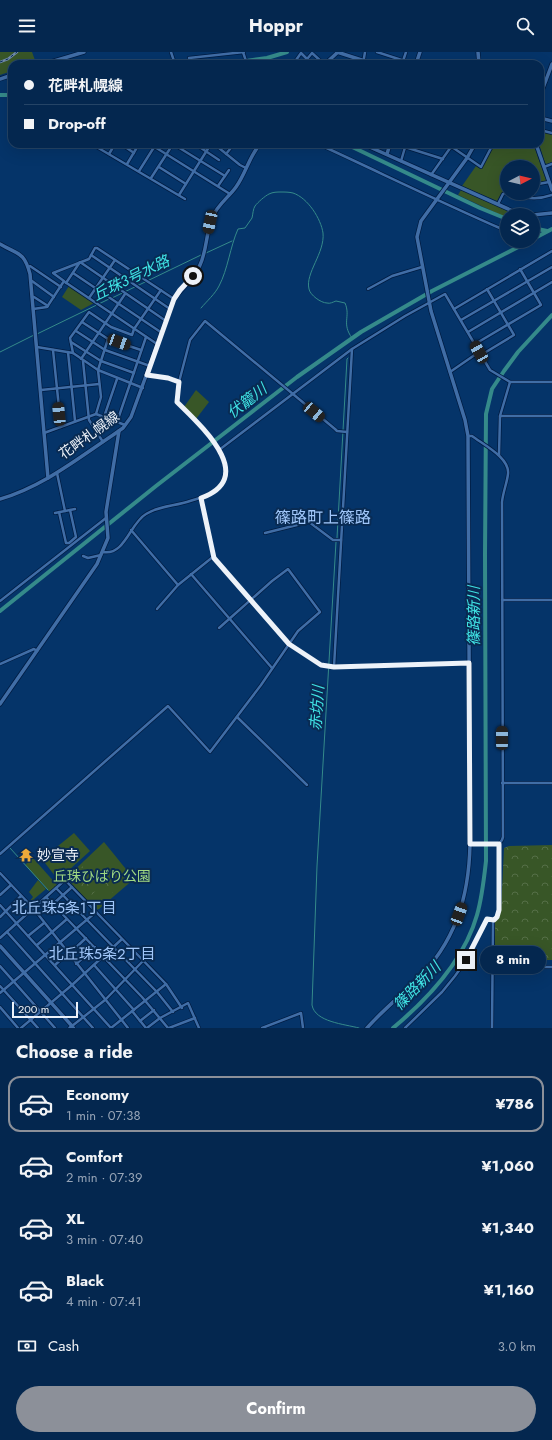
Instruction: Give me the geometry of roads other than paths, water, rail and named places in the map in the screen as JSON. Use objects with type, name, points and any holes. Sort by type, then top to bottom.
[{"type":"street","points":[[57,60],[84,52]]},
{"type":"street","points":[[189,58],[210,54],[243,52]]},
{"type":"street","points":[[296,60],[301,53],[307,58],[312,52],[320,60]]},
{"type":"street","points":[[329,60],[338,52],[359,60]]},
{"type":"street","points":[[377,52],[400,60]]},
{"type":"street","points":[[544,86],[552,64]]},
{"type":"street","points":[[98,148],[185,199]]},
{"type":"street","points":[[109,154],[113,148]]},
{"type":"street","points":[[128,148],[134,152]]},
{"type":"street","points":[[127,164],[136,148]]},
{"type":"street","points":[[139,171],[153,148]]},
{"type":"street","points":[[159,148],[230,194]]},
{"type":"street","points":[[151,178],[171,148]]},
{"type":"street","points":[[179,148],[224,176]]},
{"type":"street","points":[[201,148],[220,160]]},
{"type":"street","points":[[179,195],[208,148]]},
{"type":"street","points":[[219,148],[240,166],[246,168]]},
{"type":"street","points":[[226,154],[231,148]]},
{"type":"street","name":"花畔札幌線","points":[[0,499],[20,493],[48,478],[126,425],[135,411],[174,299],[200,266],[210,222],[214,213],[240,181],[252,154],[257,148]]},
{"type":"street","points":[[327,148],[500,228]]},
{"type":"street","points":[[373,148],[506,208]]},
{"type":"street","points":[[387,154],[389,148]]},
{"type":"street","points":[[401,161],[405,148]]},
{"type":"street","points":[[412,148],[443,159]]},
{"type":"street","points":[[432,174],[451,148]]},
{"type":"street","points":[[456,148],[467,158],[481,167],[490,148]]},
{"type":"street","points":[[367,1028],[395,999],[415,982],[434,961],[446,943],[455,924],[463,903],[468,882],[470,844],[468,436],[465,420],[429,302],[416,237],[421,221],[446,188],[473,148]]},
{"type":"street","points":[[537,148],[552,190]]},
{"type":"street","points":[[544,167],[552,164]]},
{"type":"street","points":[[159,167],[186,184]]},
{"type":"street","points":[[218,186],[229,170]]},
{"type":"street","points":[[540,184],[549,182]]},
{"type":"street","points":[[540,199],[552,196]]},
{"type":"street","points":[[498,204],[500,200]]},
{"type":"street","points":[[540,214],[552,213]]},
{"type":"street","points":[[0,244],[20,254],[24,258],[28,267],[31,282],[48,478]]},
{"type":"street","points":[[158,345],[53,273],[89,259],[95,248],[97,248],[174,299]]},
{"type":"street","points":[[454,309],[552,251]]},
{"type":"street","points":[[91,255],[170,309]]},
{"type":"street","points":[[89,298],[115,260]]},
{"type":"street","points":[[33,309],[48,306],[60,287],[80,262]]},
{"type":"street","points":[[80,262],[166,321]]},
{"type":"street","points":[[28,267],[30,266],[60,287]]},
{"type":"street","points":[[461,320],[552,266]]},
{"type":"street","points":[[368,289],[396,274],[422,267]]},
{"type":"street","points":[[474,344],[541,305],[520,269]]},
{"type":"street","points":[[72,273],[162,333]]},
{"type":"street","points":[[31,282],[54,296]]},
{"type":"street","points":[[468,332],[552,282]]},
{"type":"street","points":[[450,372],[514,335],[487,289]]},
{"type":"street","points":[[73,353],[70,338],[90,312],[111,327],[132,335],[134,329],[161,290]]},
{"type":"street","points":[[103,442],[89,420],[82,360],[124,293]]},
{"type":"street","points":[[218,449],[352,349],[405,316],[445,294],[490,370],[509,382],[552,382]]},
{"type":"street","points":[[32,297],[48,306]]},
{"type":"street","points":[[83,556],[88,558],[117,550],[139,519],[149,512],[176,506],[201,498],[217,490],[220,486],[225,475],[226,464],[210,437],[177,402],[179,382],[190,340],[205,321],[335,429],[344,431]]},
{"type":"street","points":[[82,322],[108,339],[141,350]]},
{"type":"street","points":[[76,330],[105,350],[150,366]]},
{"type":"street","points":[[116,422],[146,337]]},
{"type":"street","points":[[96,414],[101,397],[98,370],[108,339]]},
{"type":"street","points":[[71,342],[101,361],[134,373]]},
{"type":"street","points":[[37,347],[73,353],[98,370],[117,379],[143,388]]},
{"type":"street","points":[[334,667],[341,540],[344,431],[352,349]]},
{"type":"street","points":[[53,350],[61,427]]},
{"type":"street","points":[[68,352],[75,422]]},
{"type":"street","points":[[147,375],[168,378],[179,382]]},
{"type":"street","points":[[104,417],[117,379]]},
{"type":"street","points":[[498,455],[500,416],[509,382]]},
{"type":"street","points":[[41,390],[99,384]]},
{"type":"street","points":[[44,433],[96,414],[126,425]]},
{"type":"street","points":[[500,416],[552,416]]},
{"type":"street","points":[[0,704],[97,564],[102,554],[108,538],[106,512],[119,431]]},
{"type":"street","points":[[468,436],[473,437],[507,463],[508,473],[502,502],[502,840],[497,844],[470,844]]},
{"type":"street","points":[[56,472],[65,511]]},
{"type":"street","points":[[201,498],[214,556],[289,644],[321,665],[334,667],[469,663]]},
{"type":"street","points":[[55,513],[75,509]]},
{"type":"street","points":[[59,512],[66,542],[69,543],[76,537],[70,510]]},
{"type":"street","points":[[0,601],[106,518]]},
{"type":"street","points":[[264,533],[309,522],[334,540],[341,540]]},
{"type":"street","points":[[131,530],[178,584]]},
{"type":"street","points":[[157,610],[178,584],[214,556]]},
{"type":"street","points":[[0,854],[168,706],[210,752],[298,631],[320,612],[288,569],[219,628]]},
{"type":"street","points":[[191,574],[272,668]]},
{"type":"street","points":[[502,600],[552,600]]},
{"type":"street","points":[[0,664],[34,649],[37,651]]},
{"type":"street","points":[[237,716],[306,785]]},
{"type":"street","points":[[502,784],[552,783]]},
{"type":"street","points":[[492,1028],[493,921],[497,917],[499,910],[497,844]]},
{"type":"street","points":[[0,874],[33,908],[104,1000],[128,1028]]},
{"type":"street","points":[[0,938],[65,880],[166,984],[182,1008]]},
{"type":"street","points":[[0,895],[11,885]]},
{"type":"street","points":[[53,904],[72,887]]},
{"type":"street","points":[[56,888],[156,992],[173,1012]]},
{"type":"street","points":[[0,917],[21,896]]},
{"type":"street","points":[[46,897],[146,1001],[168,1028],[195,1018]]},
{"type":"street","points":[[0,905],[111,1028],[166,984]]},
{"type":"street","points":[[0,993],[96,912]]},
{"type":"street","points":[[37,945],[67,919]]},
{"type":"street","points":[[405,1028],[442,992],[455,976],[465,962],[487,919],[494,920]]},
{"type":"street","points":[[28,936],[44,922]]},
{"type":"street","points":[[7,932],[93,1028]]},
{"type":"street","points":[[54,965],[86,938]]},
{"type":"street","points":[[0,1008],[20,1028],[72,985],[122,939]]},
{"type":"street","points":[[0,946],[72,1027],[104,1000],[144,961]]},
{"type":"street","points":[[76,964],[95,947]]},
{"type":"street","points":[[94,965],[133,1010],[146,1028],[160,1018],[182,1008],[188,1003],[199,1028]]},
{"type":"street","points":[[0,966],[55,1028]]},
{"type":"street","points":[[492,967],[552,967]]},
{"type":"street","points":[[0,986],[38,1028]]},
{"type":"street","points":[[140,1021],[154,1010]]},
{"type":"street","points":[[262,1028],[301,1013],[303,1028]]},
{"type":"waterway","points":[[253,60],[267,58],[287,52]]},
{"type":"waterway","points":[[0,95],[8,95]]},
{"type":"waterway","points":[[354,148],[500,216]]},
{"type":"waterway","name":"赤坊川","points":[[201,308],[219,286],[225,272],[238,229],[245,228],[252,218],[255,206],[270,193],[292,193],[304,199],[309,204],[322,227],[323,240],[310,276],[309,289],[311,294],[325,303],[336,301],[345,303],[347,308],[347,328],[352,338]]},
{"type":"waterway","name":"伏籠川","points":[[540,235],[552,229]]},
{"type":"waterway","points":[[540,230],[547,231]]},
{"type":"waterway","name":"丘珠3号水路","points":[[206,253],[232,241]]},
{"type":"waterway","name":"伏籠川","points":[[0,611],[156,486],[297,377],[361,332],[432,291],[516,248]]},
{"type":"waterway","name":"丘珠3号水路","points":[[112,298],[201,255]]},
{"type":"waterway","name":"丘珠3号水路","points":[[37,334],[109,299]]},
{"type":"waterway","name":"篠路新川","points":[[393,1028],[444,978],[471,932],[480,902],[486,861],[486,414],[492,389],[518,352],[552,315]]},
{"type":"waterway","points":[[0,352],[34,335]]},
{"type":"waterway","name":"赤坊川","points":[[337,538],[348,358]]},
{"type":"waterway","name":"赤坊川","points":[[336,542],[317,866],[312,1005],[314,1011],[324,1019],[359,1028]]},
{"type":"waterway","points":[[10,848],[48,890]]},
{"type":"railway","points":[[0,62],[8,59],[17,52]]},
{"type":"place","name":"妙宣寺","points":[[26,855]]},
{"type":"district","name":"篠路町上篠路","points":[[323,517]]},
{"type":"district","name":"北丘珠5条1丁目","points":[[64,908]]},
{"type":"district","name":"北丘珠5条2丁目","points":[[102,954]]},
{"type":"park label","name":"丘珠ひばり公園","points":[[102,876]]}]
